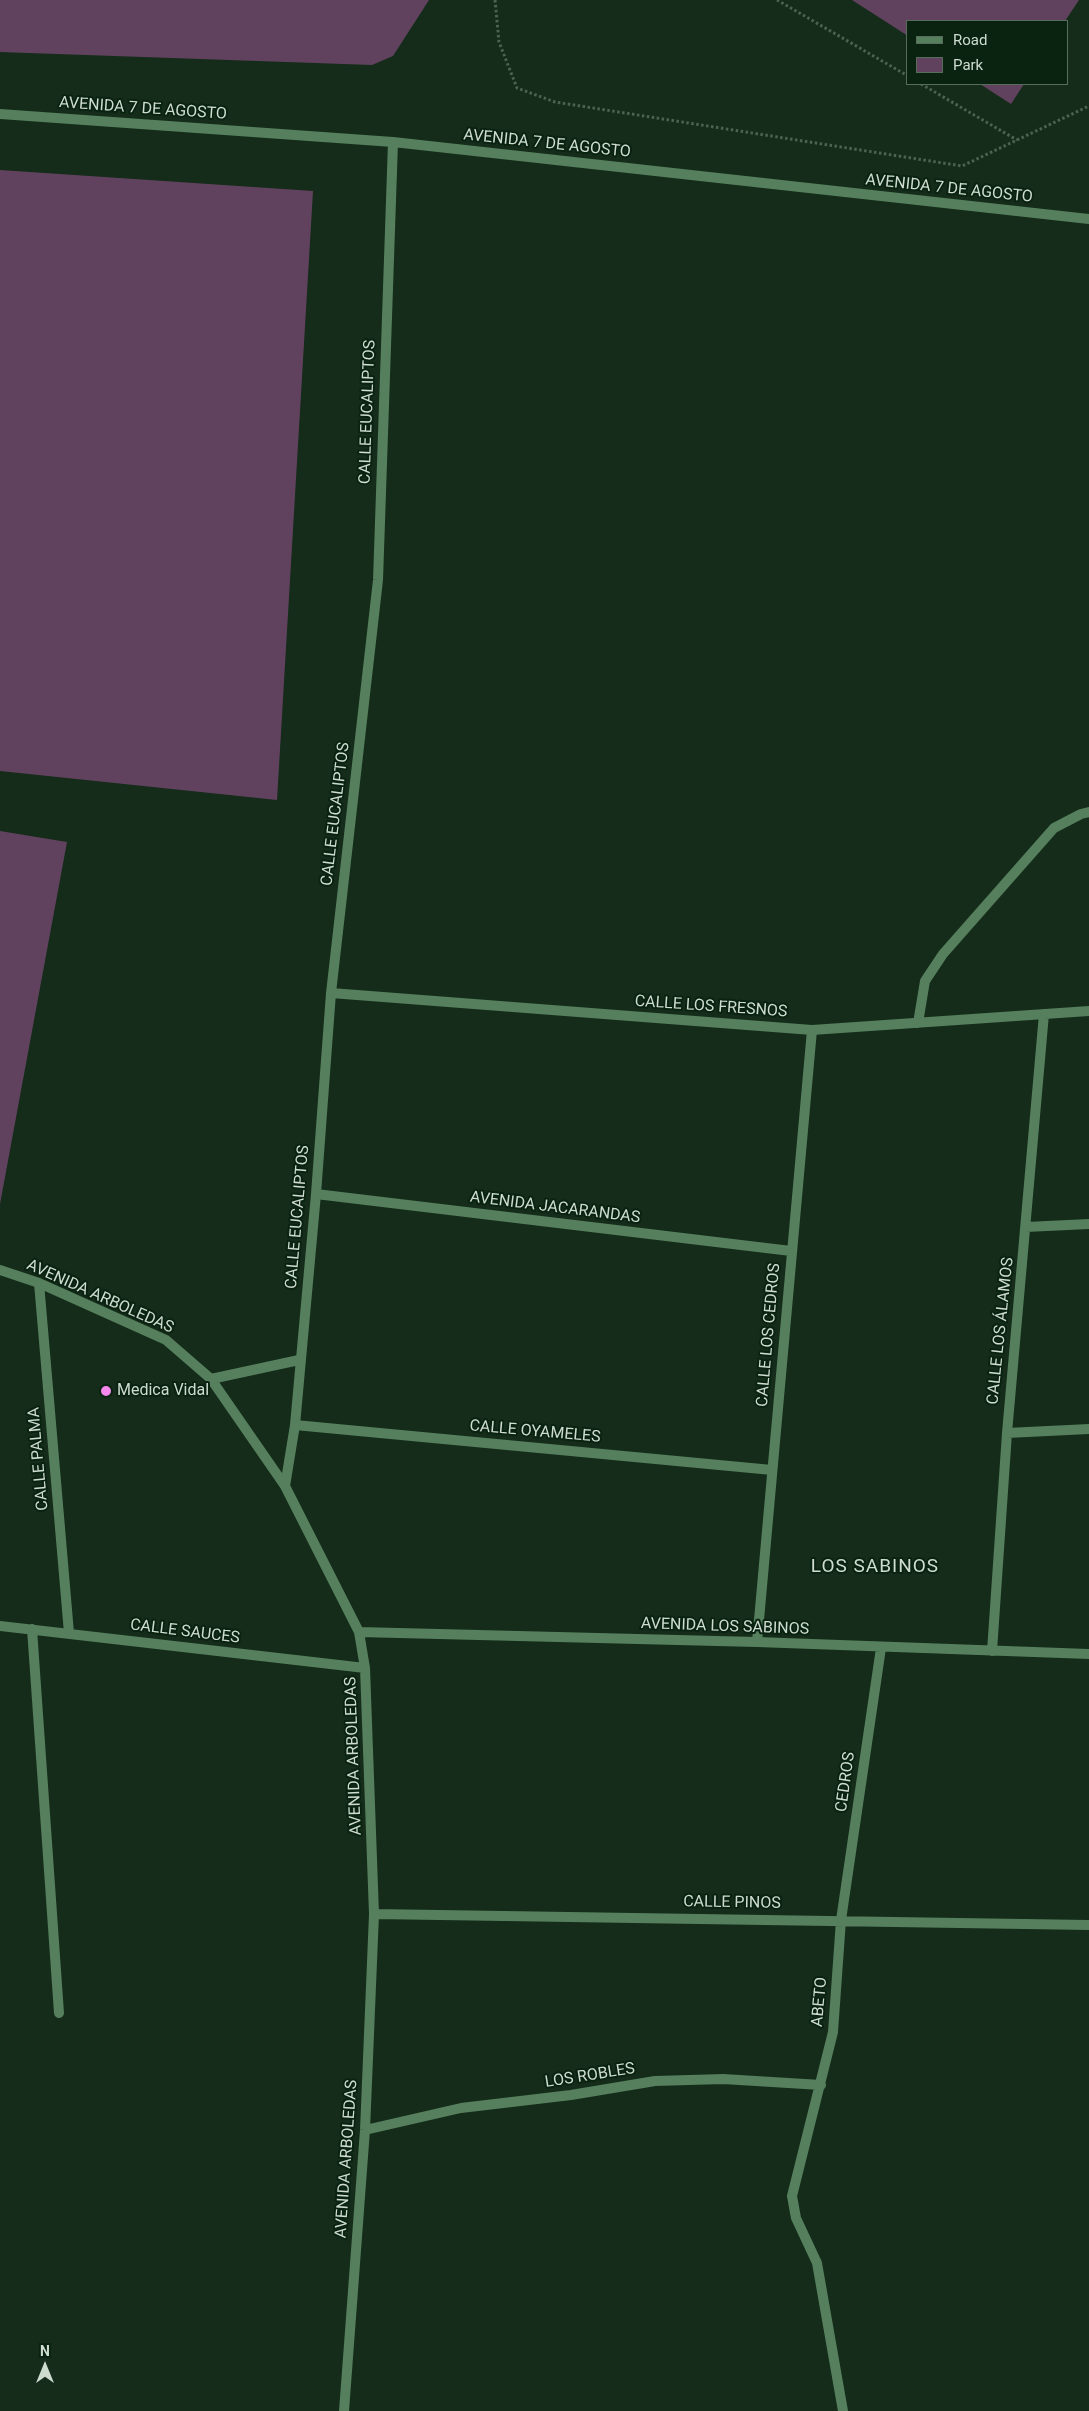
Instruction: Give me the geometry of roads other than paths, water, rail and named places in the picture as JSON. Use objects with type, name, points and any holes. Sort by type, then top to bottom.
[{"type":"street","name":"AVENIDA 7 DE AGOSTO","points":[[0,114],[392,142],[1089,219]]},
{"type":"street","name":"CALLE EUCALIPTOS","points":[[284,1486],[295,1425],[299,1360],[316,1194],[331,993],[378,580],[392,142]]},
{"type":"street","points":[[918,1023],[925,981],[943,954],[1054,828],[1081,814],[1089,812]]},
{"type":"street","name":"CALLE LOS FRESNOS","points":[[331,993],[812,1030],[1089,1010]]},
{"type":"street","name":"CALLE LOS ÁLAMOS","points":[[992,1651],[1007,1433],[1044,1014]]},
{"type":"street","name":"CALLE LOS CEDROS","points":[[757,1642],[812,1030]]},
{"type":"street","name":"AVENIDA JACARANDAS","points":[[316,1194],[791,1251]]},
{"type":"street","points":[[1026,1227],[1089,1224]]},
{"type":"street","name":"AVENIDA ARBOLEDAS","points":[[0,1270],[39,1283],[166,1340],[211,1379],[284,1486],[359,1632],[365,1668],[374,1914],[365,2130],[344,2411]]},
{"type":"street","name":"CALLE PALMA","points":[[39,1283],[69,1633]]},
{"type":"street","points":[[211,1379],[299,1360]]},
{"type":"street","name":"CALLE OYAMELES","points":[[295,1425],[772,1470]]},
{"type":"street","points":[[1007,1433],[1089,1429]]},
{"type":"street","name":"CALLE SAUCES","points":[[0,1626],[365,1668]]},
{"type":"street","points":[[32,1630],[60,2013]]},
{"type":"street","name":"AVENIDA LOS SABINOS","points":[[359,1632],[757,1642],[880,1648],[1089,1654]]},
{"type":"street","name":"CEDROS","points":[[841,1920],[880,1648]]},
{"type":"street","name":"CALLE PINOS","points":[[374,1914],[1089,1925]]},
{"type":"street","name":"ABETO","points":[[841,1920],[833,2032],[792,2196],[796,2218],[817,2262],[843,2411]]},
{"type":"street","name":"LOS ROBLES","points":[[365,2130],[462,2108],[571,2095],[655,2081],[723,2080],[821,2086]]},
{"type":"place","name":"Medica Vidal","points":[[106,1391]]},
{"type":"district","name":"LOS SABINOS","points":[[875,1567]]}]
